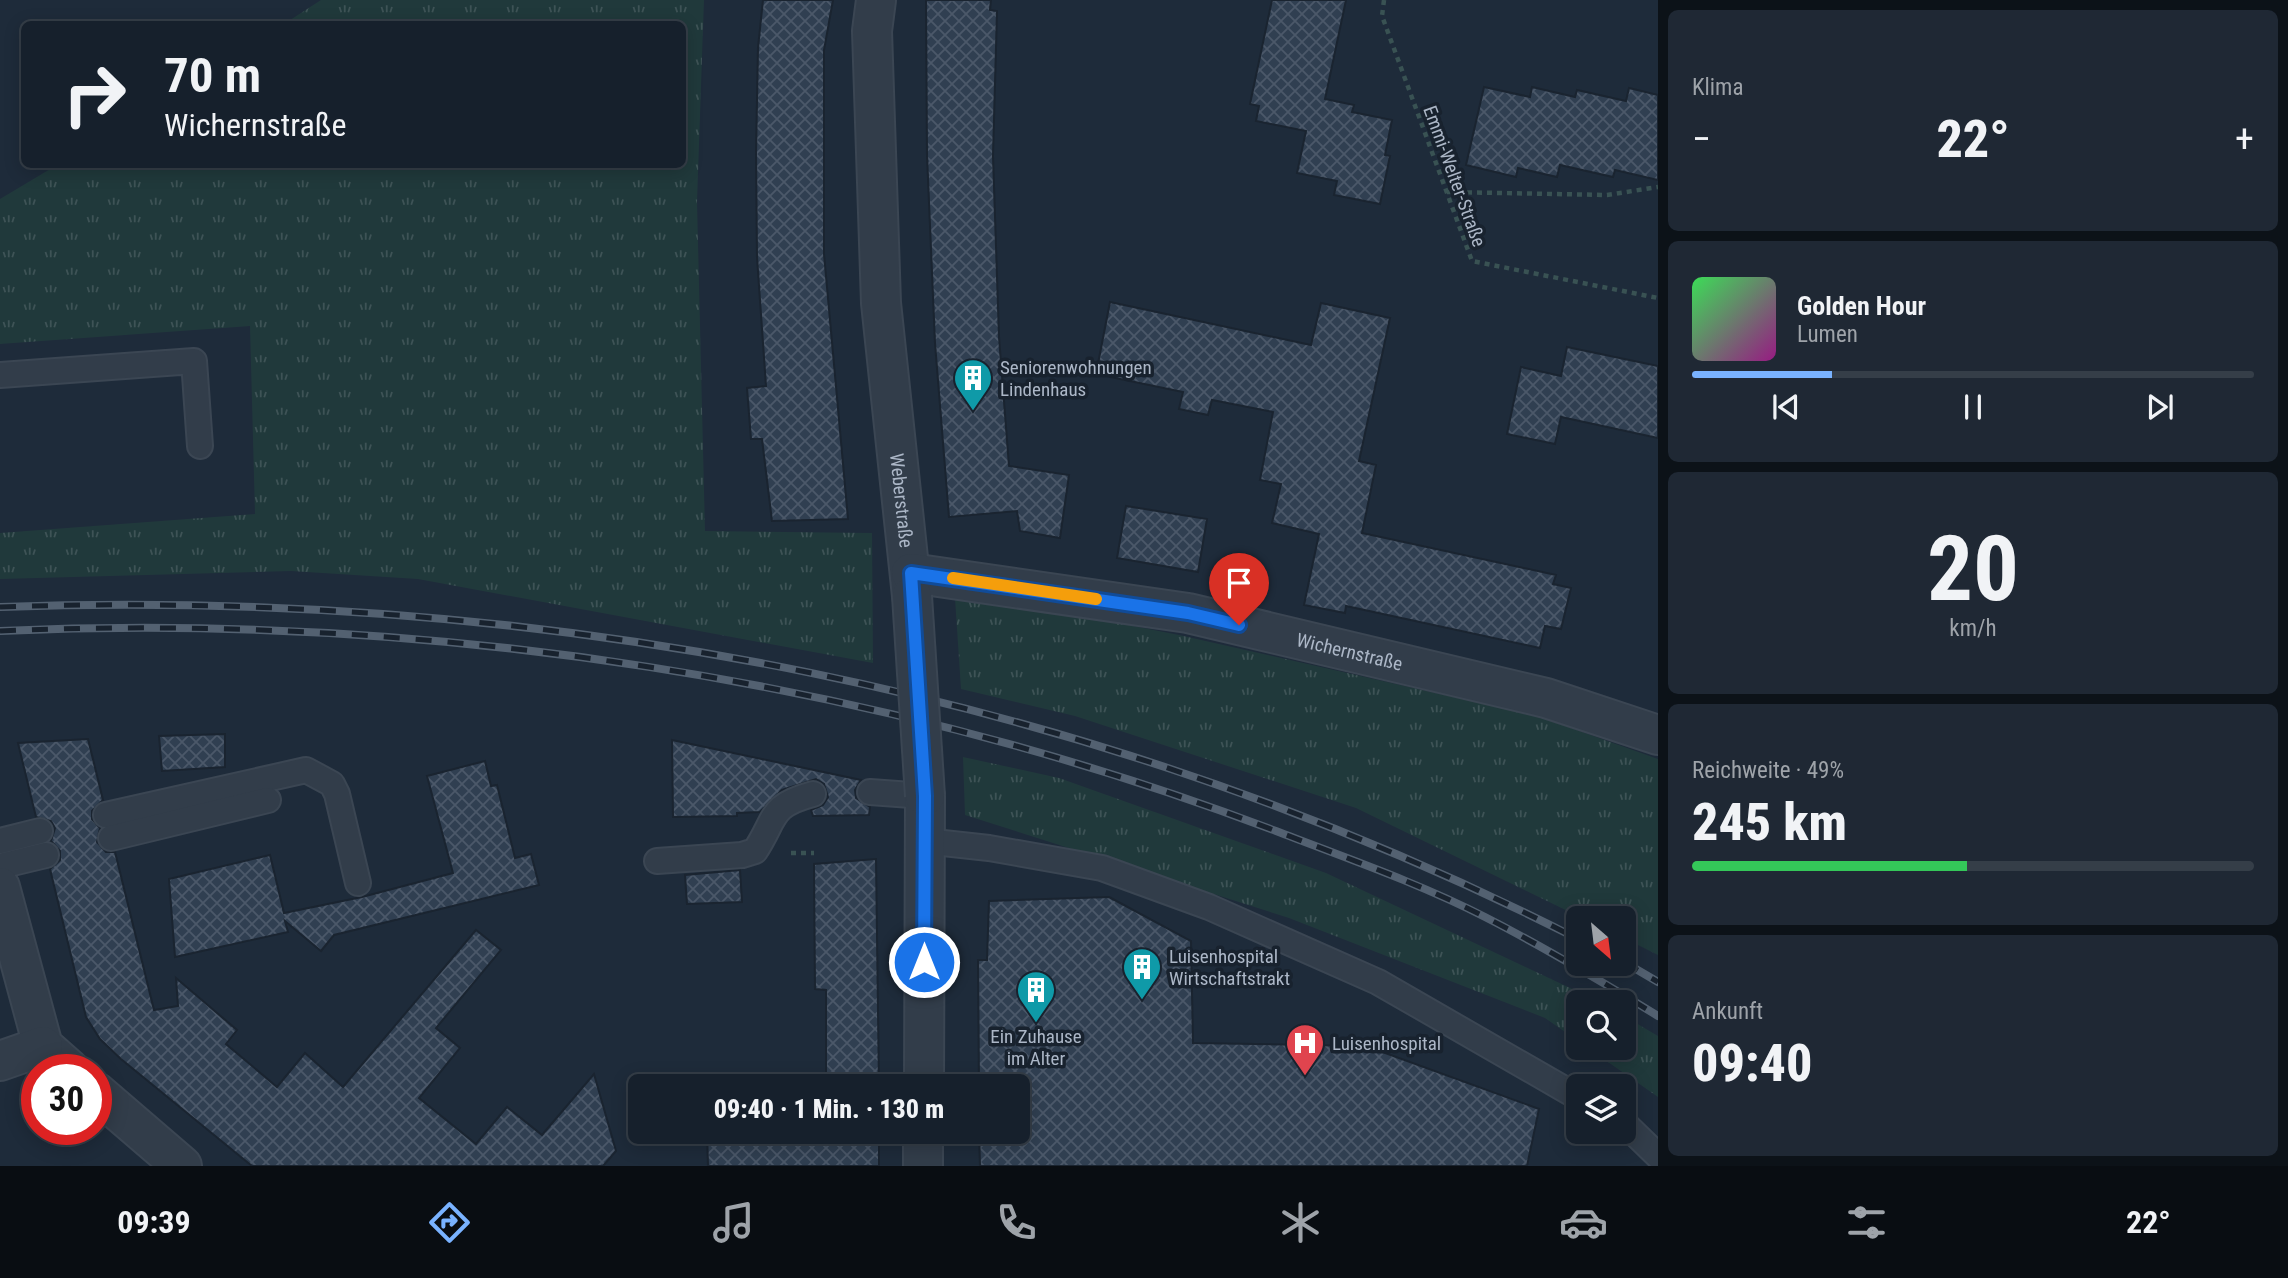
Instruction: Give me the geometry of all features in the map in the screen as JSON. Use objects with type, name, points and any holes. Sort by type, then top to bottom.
[{"type":"street","name":"Weberstraße","points":[[876,0],[872,31],[881,303],[912,584],[925,796],[924,1074]]},
{"type":"street","name":"Wichernstraße","points":[[912,584],[1188,613],[1546,698],[1658,735]]},
{"type":"street","points":[[0,887],[55,1054]]},
{"type":"street","points":[[0,1061],[21,1060]]},
{"type":"street","points":[[112,1106],[182,1166]]},
{"type":"street","points":[[923,1144],[923,1166]]},
{"type":"lane","points":[[0,374],[194,360],[200,446]]},
{"type":"lane","points":[[268,800],[109,826],[306,771],[332,784],[337,793],[358,883]]},
{"type":"lane","points":[[870,792],[925,796]]},
{"type":"lane","points":[[657,860],[742,855],[755,851],[771,817],[780,807],[813,794]]},
{"type":"lane","points":[[0,841],[43,843],[0,866]]},
{"type":"lane","points":[[925,841],[989,848],[1102,868],[1209,907],[1378,982],[1566,1090]]},
{"type":"lane","points":[[1636,1135],[1658,1156]]},
{"type":"path","name":"Emmi-Welter-Straße","points":[[1384,0],[1382,16],[1472,261],[1658,298]]},
{"type":"path","points":[[1447,192],[1607,195],[1658,187]]},
{"type":"green space","points":[[321,0],[704,0],[697,202],[705,531],[872,533],[873,663],[418,579],[291,571],[0,579],[0,533],[255,514],[250,326],[0,344],[0,199],[52,168],[686,168],[686,21],[289,21]]},
{"type":"green space","points":[[985,597],[1179,635],[1537,716],[1658,759],[1658,955],[1636,944],[1636,906],[1566,906],[1566,910],[1356,808],[1075,716],[961,689],[955,598]]},
{"type":"green space","points":[[963,757],[1059,778],[1326,873],[1574,990],[1566,990],[1566,1033],[1545,1018],[1289,918],[965,815]]},
{"type":"green space","points":[[1636,1023],[1658,1036],[1658,1097],[1636,1082],[1636,1074],[1625,1074],[1605,1060],[1636,1060]]},
{"type":"building","points":[[763,0],[833,0],[824,50],[824,254],[848,519],[772,521],[762,439],[751,439],[747,388],[766,386],[757,257],[756,153],[758,48]]},
{"type":"building","points":[[926,0],[991,0],[990,10],[997,11],[993,156],[999,337],[1009,466],[1069,475],[1060,538],[1020,531],[1017,511],[949,517],[935,343],[927,155]]},
{"type":"building","points":[[1272,0],[1346,0],[1325,99],[1354,105],[1352,112],[1392,120],[1385,155],[1390,156],[1380,204],[1334,195],[1337,181],[1297,173],[1306,131],[1256,121],[1259,106],[1250,104]]},
{"type":"building","points":[[1484,87],[1530,97],[1532,87],[1575,97],[1577,90],[1626,101],[1629,88],[1658,95],[1658,180],[1615,170],[1613,177],[1560,165],[1557,177],[1518,168],[1516,177],[1466,165]]},
{"type":"building","points":[[1110,302],[1311,345],[1321,303],[1390,318],[1359,461],[1376,465],[1362,533],[1556,575],[1553,584],[1571,588],[1561,629],[1545,626],[1540,648],[1346,606],[1345,613],[1304,605],[1319,534],[1272,523],[1281,484],[1260,480],[1273,412],[1212,400],[1208,415],[1179,409],[1183,392],[1096,374]]},
{"type":"building","points":[[1567,347],[1658,366],[1658,438],[1561,417],[1555,444],[1507,434],[1521,367],[1561,376]]},
{"type":"building","points":[[1126,506],[1207,519],[1198,572],[1117,558]]},
{"type":"building","points":[[225,734],[225,767],[162,771],[159,736]]},
{"type":"building","points":[[88,739],[103,800],[92,811],[92,819],[100,828],[97,842],[106,852],[115,852],[154,1010],[178,1006],[176,978],[237,1030],[226,1044],[277,1087],[305,1053],[343,1087],[476,930],[501,950],[436,1028],[460,1048],[419,1098],[476,1144],[507,1107],[542,1135],[594,1074],[616,1151],[603,1166],[252,1166],[121,1059],[100,1039],[86,1017],[50,869],[60,860],[60,851],[51,841],[55,828],[51,821],[36,817],[18,743]]},
{"type":"building","points":[[672,740],[861,780],[855,790],[856,798],[870,807],[869,815],[813,816],[811,810],[823,805],[828,797],[824,784],[816,779],[782,790],[760,812],[737,813],[737,816],[673,817]]},
{"type":"building","points":[[485,761],[491,786],[497,785],[515,858],[531,854],[539,885],[334,935],[321,951],[285,921],[288,932],[175,957],[169,879],[270,855],[284,913],[362,897],[453,873],[427,776]]},
{"type":"building","points":[[876,859],[879,1074],[826,1074],[826,990],[815,989],[814,864]]},
{"type":"building","points":[[740,870],[742,902],[687,904],[685,875]]},
{"type":"building","points":[[1109,897],[1191,941],[1193,1043],[1366,1046],[1539,1109],[1527,1166],[980,1166],[979,1144],[1030,1144],[1030,1074],[979,1074],[978,960],[987,960],[989,901]]},
{"type":"building","points":[[707,1144],[879,1144],[879,1166],[708,1166]]},
{"type":"railway","points":[[0,607],[204,606],[408,616],[610,638],[811,673],[1008,720],[1203,780],[1393,853],[1566,933]]},
{"type":"railway","points":[[0,631],[162,628],[324,633],[487,646],[648,667],[809,696],[968,733],[1124,778],[1276,831],[1382,871],[1460,905],[1551,952],[1658,1016]]},
{"type":"railway","points":[[1636,969],[1658,982]]},
{"type":"slow traffic","points":[[953,578],[1096,599]]},
{"type":"place","name":"Seniorenwohnungen Lindenhaus","points":[[973,412]]},
{"type":"place","name":"Luisenhospital Wirtschaftstrakt","points":[[1142,1001]]},
{"type":"place","name":"Ein Zuhause im Alter","points":[[1036,1024]]},
{"type":"place","name":"Luisenhospital","points":[[1305,1077]]},
{"type":"route","points":[[924,962],[925,796],[911,573],[1188,613],[1239,625]]}]
